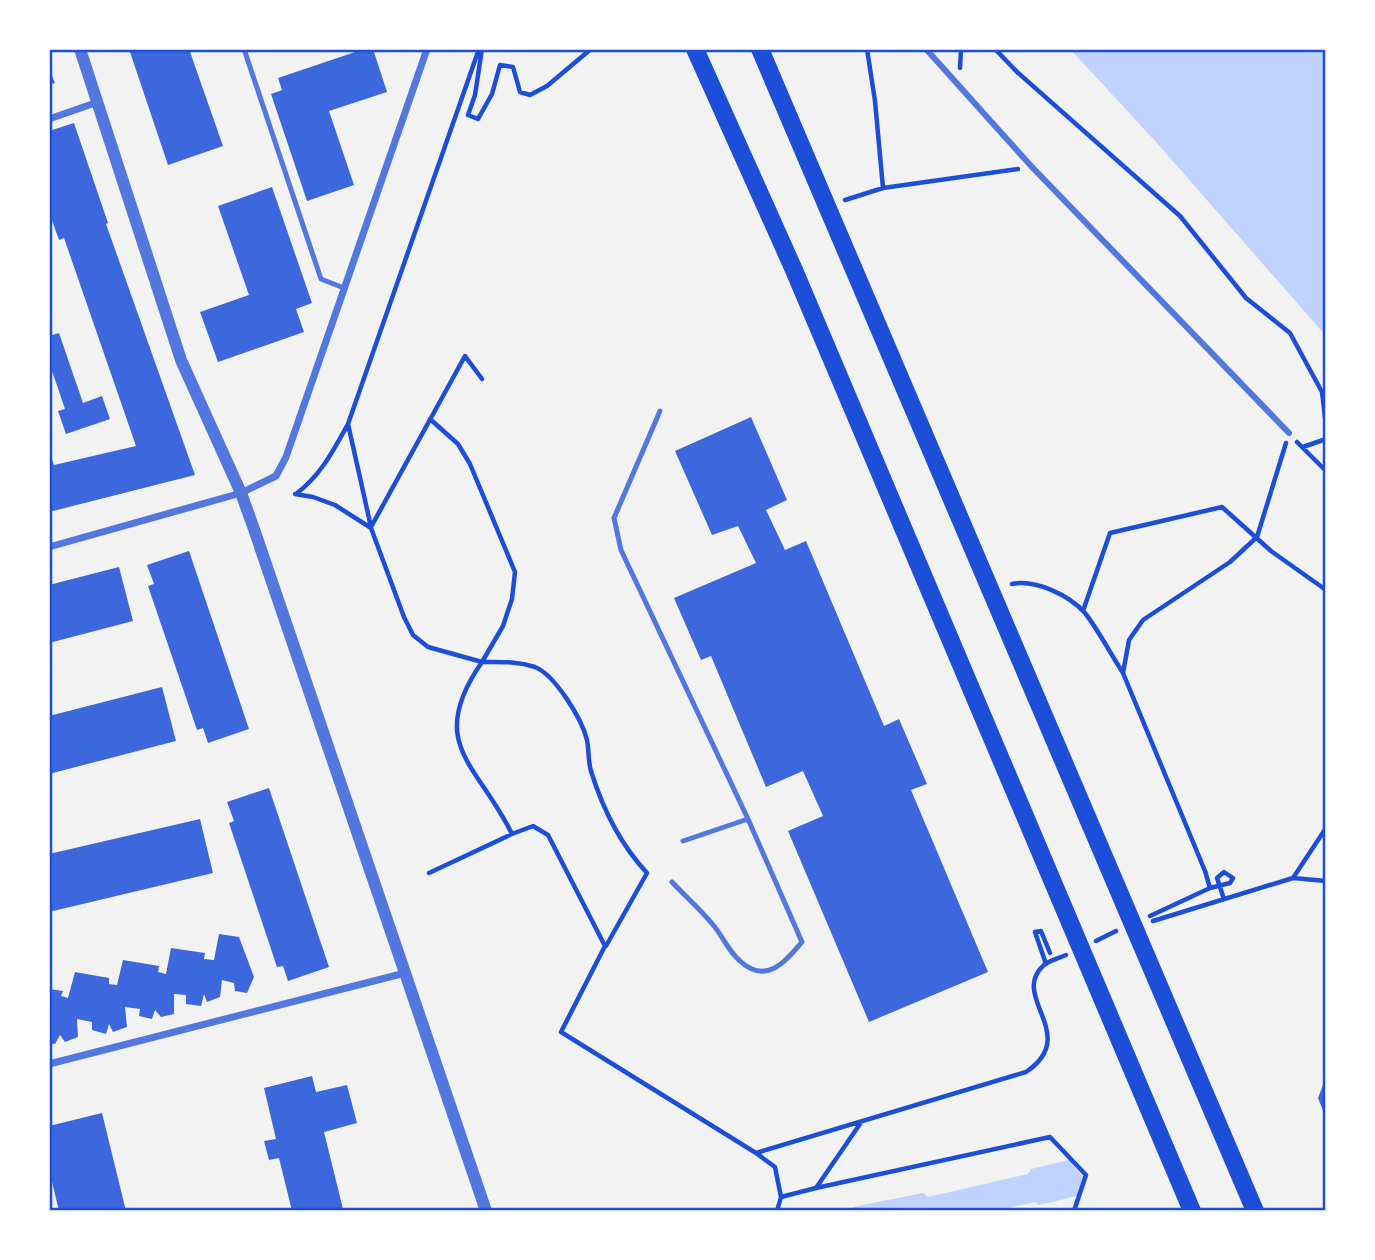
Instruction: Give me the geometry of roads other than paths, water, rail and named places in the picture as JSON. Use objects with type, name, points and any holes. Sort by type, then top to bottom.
[{"type":"main road","points":[[695,49],[794,270],[1192,1211]]},
{"type":"main road","points":[[760,49],[1255,1211]]},
{"type":"street","points":[[80,49],[181,360],[241,494],[486,1211]]},
{"type":"street","points":[[49,547],[241,494],[276,476],[286,457],[427,49]]},
{"type":"street","points":[[926,49],[1032,167],[1289,433]]},
{"type":"street","points":[[49,120],[98,102]]},
{"type":"street","points":[[49,1064],[405,973]]},
{"type":"lane","points":[[244,49],[321,279],[344,288]]},
{"type":"lane","points":[[660,411],[614,519],[621,550],[803,942],[787,960],[771,971],[758,972],[740,962],[713,925],[672,882]]},
{"type":"lane","points":[[683,841],[748,819]]},
{"type":"water","points":[[1070,49],[1326,49],[1326,336],[1156,142]]},
{"type":"water","points":[[1069,1160],[1083,1177],[1077,1196],[1039,1205],[1035,1202],[994,1211],[850,1211],[853,1207],[923,1193],[928,1197],[1028,1174],[1031,1169]]}]
